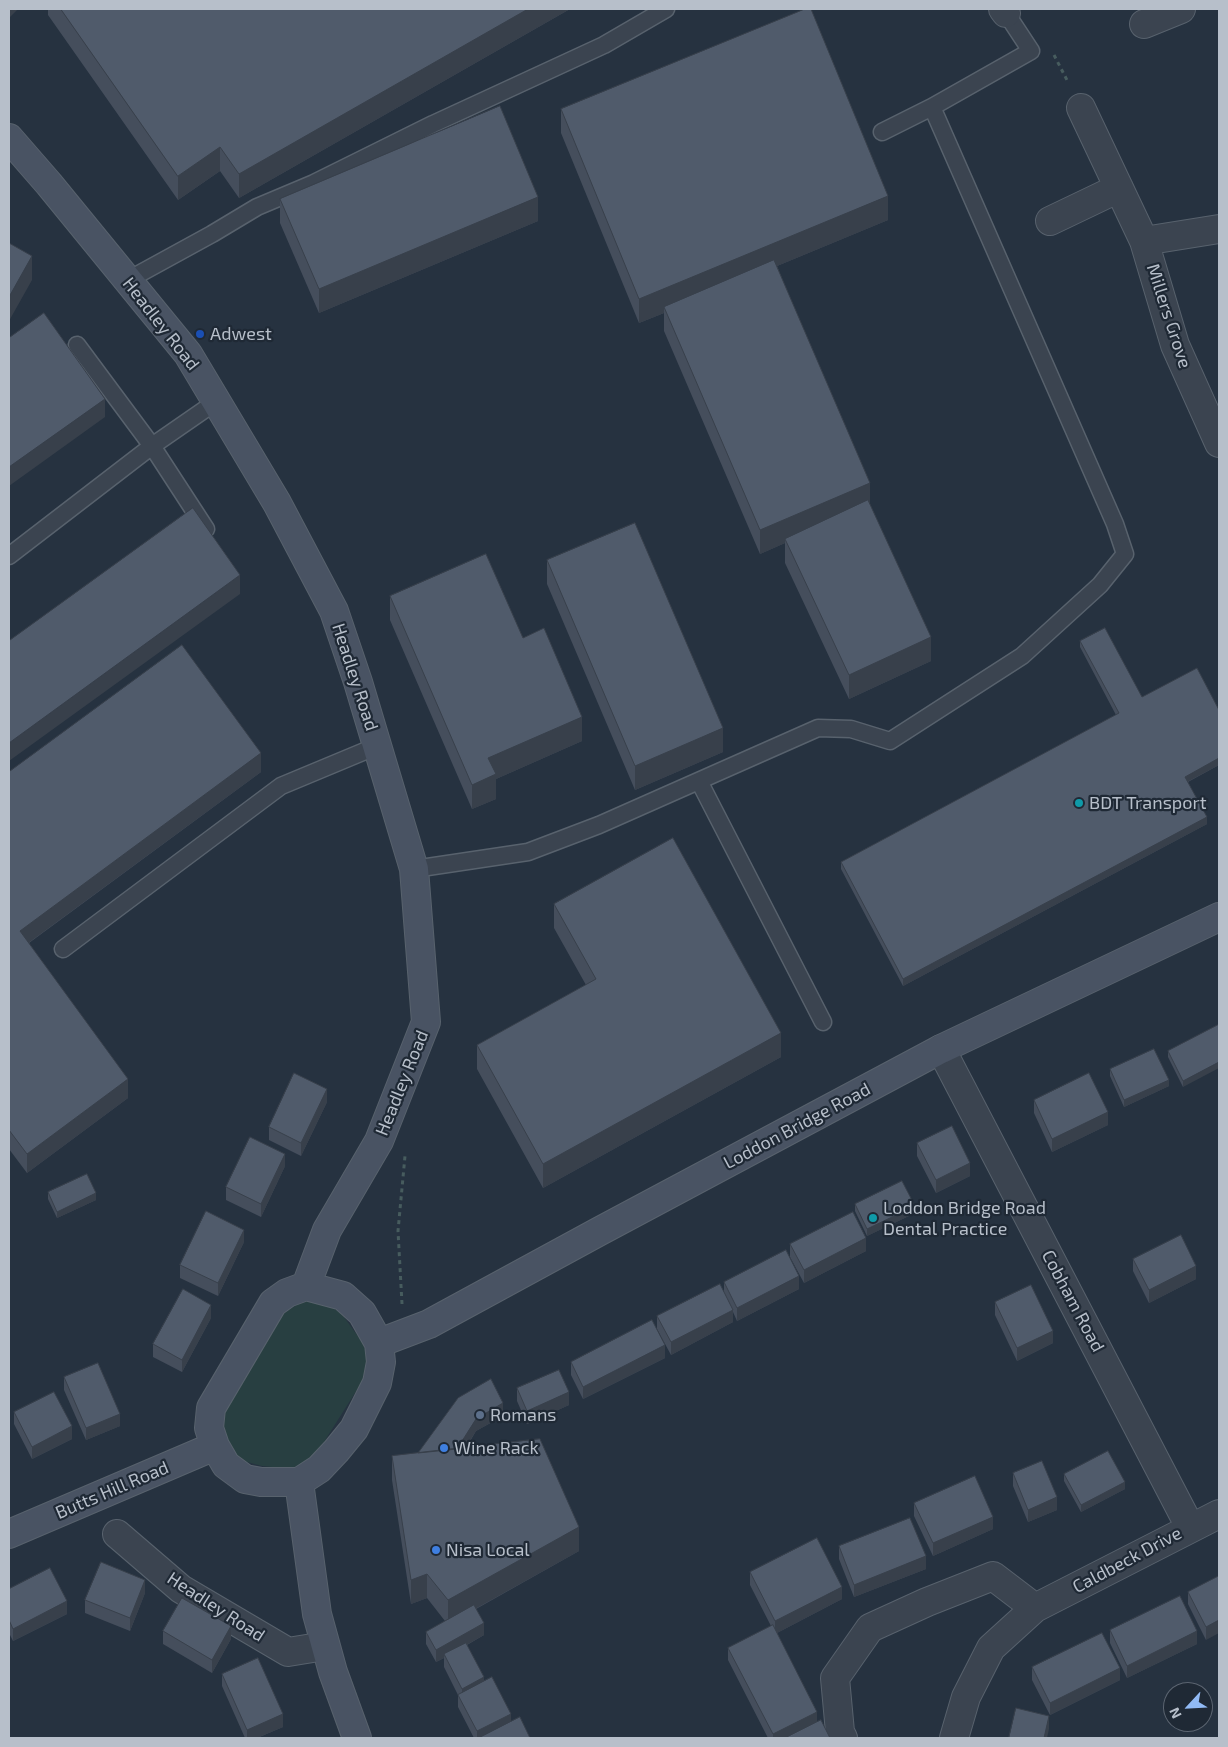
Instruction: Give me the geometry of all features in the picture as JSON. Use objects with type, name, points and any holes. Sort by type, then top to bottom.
[{"type":"street","points":[[1144,24],[1181,9]]},
{"type":"street","name":"Millers Grove","points":[[1081,108],[1144,240],[1175,345],[1219,443]]},
{"type":"street","name":"Headley Road","points":[[9,138],[188,354],[277,503],[334,611],[414,869],[426,1022],[379,1141],[327,1230],[306,1286]]},
{"type":"street","points":[[1050,221],[1120,188]]},
{"type":"street","points":[[1144,240],[1219,229]]},
{"type":"street","name":"Loddon Bridge Road","points":[[391,1339],[429,1324],[600,1230],[940,1049],[1219,917]]},
{"type":"street","name":"Cobham Road","points":[[940,1049],[1190,1527]]},
{"type":"street","points":[[306,1286],[343,1296],[391,1339],[381,1362],[377,1384],[354,1429],[319,1469],[299,1482],[261,1482],[245,1479],[226,1465],[215,1446],[209,1428],[211,1408],[273,1303],[287,1293],[306,1286]]},
{"type":"street","name":"Butts Hill Road","points":[[9,1534],[215,1446]]},
{"type":"street","points":[[299,1482],[317,1614],[333,1672],[357,1738]]},
{"type":"street","name":"Caldbeck Drive","points":[[954,1738],[966,1697],[990,1648],[1035,1608],[1190,1527],[1219,1514]]},
{"type":"street","name":"Headley Road","points":[[118,1534],[181,1589],[288,1652],[325,1646]]},
{"type":"street","points":[[843,1738],[840,1732],[835,1678],[870,1628],[927,1602],[993,1576],[1035,1608]]},
{"type":"lane","points":[[128,280],[257,207],[604,45],[666,9]]},
{"type":"lane","points":[[882,132],[932,107],[1031,51],[1004,11]]},
{"type":"lane","points":[[414,869],[528,852],[599,825],[818,728],[851,729],[890,741],[1022,656],[1100,585],[1125,554],[1115,524],[932,107]]},
{"type":"lane","points":[[77,345],[152,446],[216,544]]},
{"type":"lane","points":[[9,556],[152,446],[217,401]]},
{"type":"lane","points":[[63,949],[281,786],[377,746]]},
{"type":"lane","points":[[699,781],[823,1022]]},
{"type":"path","points":[[1031,51],[1048,42],[1081,108]]},
{"type":"path","points":[[391,1339],[398,1231],[406,1154]]},
{"type":"green space","points":[[310,1300],[326,1304],[341,1313],[363,1343],[368,1358],[367,1374],[317,1453],[306,1462],[293,1468],[281,1468],[243,1461],[232,1452],[224,1439],[221,1413],[281,1315],[298,1304]]},
{"type":"building","points":[[61,9],[528,9],[239,174],[220,147],[178,176]]},
{"type":"building","points":[[805,9],[811,9],[888,196],[639,299],[561,109]]},
{"type":"building","points":[[500,106],[538,197],[319,289],[280,199]]},
{"type":"building","points":[[9,243],[32,256],[9,297]]},
{"type":"building","points":[[774,260],[870,483],[760,530],[664,307]]},
{"type":"building","points":[[44,313],[105,399],[9,467],[9,338]]},
{"type":"building","points":[[868,500],[931,637],[849,675],[785,539]]},
{"type":"building","points":[[193,508],[240,575],[9,743],[9,641]]},
{"type":"building","points":[[635,523],[723,728],[635,766],[547,560]]},
{"type":"building","points":[[486,554],[523,638],[544,628],[582,717],[488,758],[496,774],[472,785],[390,596]]},
{"type":"building","name":"BDT Transport","points":[[1105,628],[1142,697],[1197,668],[1219,710],[1219,758],[1185,777],[1207,817],[903,979],[841,862],[1119,713],[1080,641]]},
{"type":"building","points":[[182,645],[261,753],[20,931],[128,1079],[27,1154],[9,1130],[9,772]]},
{"type":"building","points":[[673,838],[781,1033],[543,1164],[477,1045],[596,979],[554,904]]},
{"type":"building","points":[[1218,1025],[1219,1062],[1183,1081],[1168,1051]]},
{"type":"building","points":[[1154,1049],[1169,1080],[1124,1100],[1110,1069]]},
{"type":"building","points":[[294,1073],[327,1089],[301,1143],[269,1127]]},
{"type":"building","points":[[1089,1073],[1108,1112],[1052,1139],[1034,1100]]},
{"type":"building","points":[[952,1126],[970,1163],[936,1180],[917,1143]]},
{"type":"building","points":[[250,1137],[285,1154],[261,1204],[226,1187]]},
{"type":"building","points":[[87,1174],[96,1193],[57,1212],[48,1192]]},
{"type":"building","points":[[902,1181],[915,1206],[867,1229],[855,1204]]},
{"type":"building","points":[[206,1211],[244,1230],[218,1283],[180,1265]]},
{"type":"building","points":[[853,1212],[866,1238],[804,1270],[790,1244]]},
{"type":"building","points":[[1181,1235],[1196,1266],[1149,1290],[1133,1259]]},
{"type":"building","points":[[786,1250],[799,1276],[737,1308],[724,1282]]},
{"type":"building","points":[[720,1284],[733,1310],[671,1342],[657,1316]]},
{"type":"building","points":[[1031,1285],[1053,1331],[1017,1348],[995,1302]]},
{"type":"building","points":[[183,1289],[211,1305],[182,1360],[153,1344]]},
{"type":"building","points":[[652,1320],[665,1345],[583,1387],[571,1362]]},
{"type":"building","points":[[98,1363],[120,1414],[86,1428],[64,1377]]},
{"type":"building","points":[[559,1370],[569,1392],[527,1411],[517,1388]]},
{"type":"building","points":[[491,1379],[503,1403],[476,1419],[457,1449],[418,1453],[458,1398]]},
{"type":"building","points":[[54,1392],[72,1426],[32,1447],[14,1412]]},
{"type":"building","points":[[540,1439],[579,1527],[448,1600],[427,1574],[411,1580],[392,1456]]},
{"type":"building","points":[[1108,1451],[1125,1482],[1081,1505],[1064,1474]]},
{"type":"building","points":[[1042,1461],[1057,1497],[1028,1510],[1013,1473]]},
{"type":"building","points":[[975,1476],[993,1517],[933,1543],[914,1503]]},
{"type":"building","points":[[910,1518],[926,1556],[854,1585],[839,1546]]},
{"type":"building","points":[[817,1538],[842,1587],[775,1621],[750,1572]]},
{"type":"building","points":[[101,1562],[145,1580],[130,1618],[85,1600]]},
{"type":"building","points":[[50,1568],[67,1601],[13,1629],[9,1620],[9,1589]]},
{"type":"building","points":[[1219,1576],[1219,1620],[1206,1627],[1188,1592]]},
{"type":"building","points":[[1180,1596],[1197,1631],[1127,1666],[1110,1630]]},
{"type":"building","points":[[182,1598],[231,1626],[212,1660],[163,1631]]},
{"type":"building","points":[[474,1605],[484,1623],[436,1650],[426,1632]]},
{"type":"building","points":[[773,1625],[817,1712],[773,1734],[728,1648]]},
{"type":"building","points":[[1102,1633],[1120,1668],[1050,1703],[1032,1667]]},
{"type":"building","points":[[466,1643],[484,1677],[462,1689],[444,1654]]},
{"type":"building","points":[[258,1658],[283,1714],[247,1730],[222,1674]]},
{"type":"building","points":[[492,1677],[511,1714],[477,1731],[458,1695]]},
{"type":"building","points":[[1016,1708],[1049,1716],[1044,1738],[1009,1738]]},
{"type":"building","points":[[520,1717],[530,1738],[481,1737]]},
{"type":"building","points":[[821,1720],[830,1738],[785,1738]]},
{"type":"place","name":"Adwest","points":[[200,334]]},
{"type":"place","name":"BDT Transport","points":[[1079,803]]},
{"type":"place","name":"Loddon Bridge Road Dental Practice","points":[[873,1218]]},
{"type":"place","name":"Romans","points":[[480,1415]]},
{"type":"place","name":"Wine Rack","points":[[444,1448]]},
{"type":"place","name":"Nisa Local","points":[[436,1550]]}]
